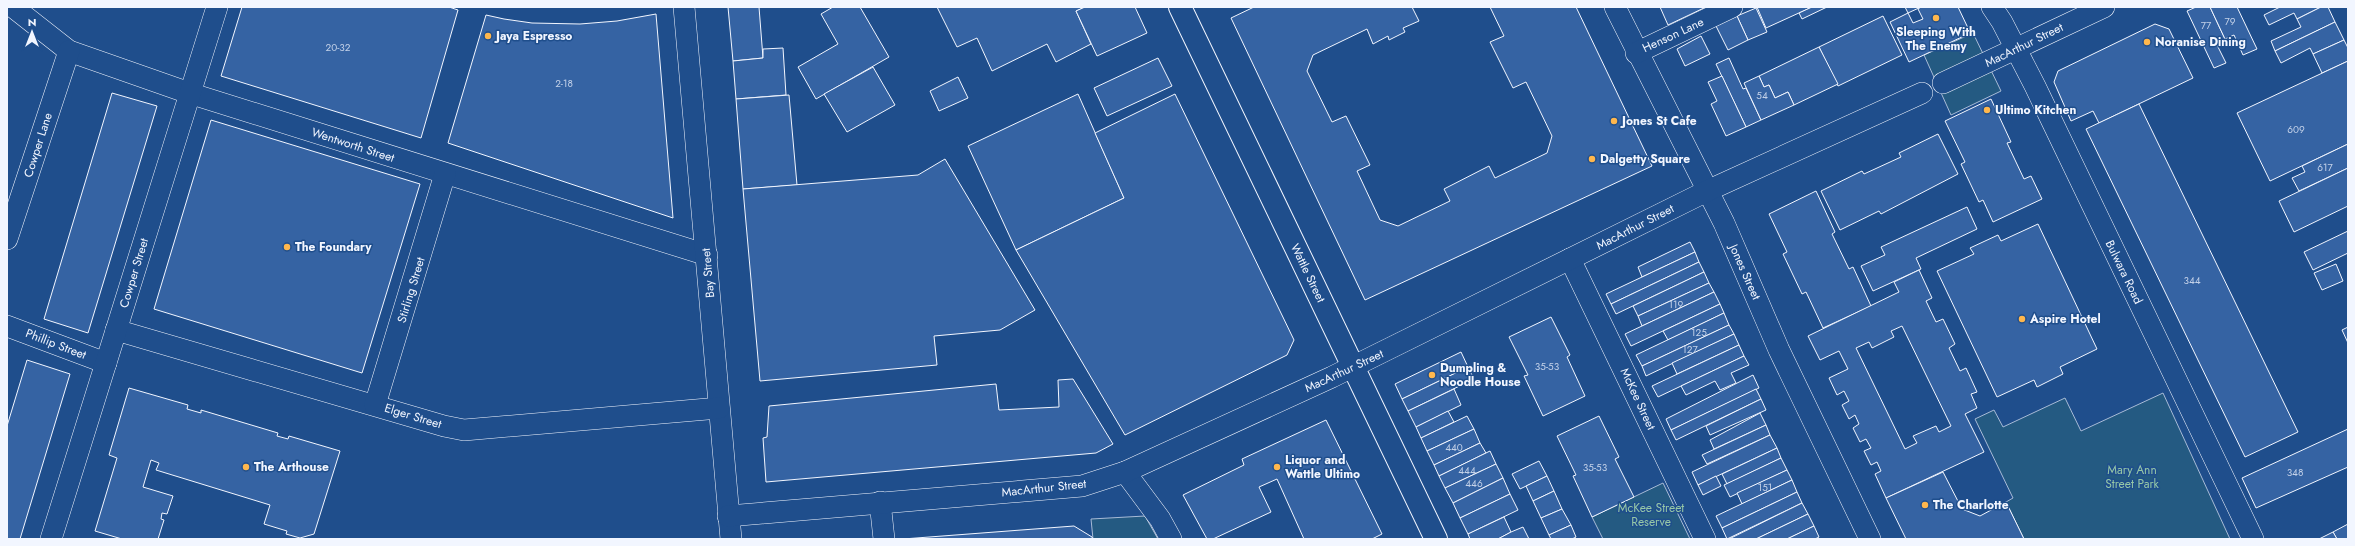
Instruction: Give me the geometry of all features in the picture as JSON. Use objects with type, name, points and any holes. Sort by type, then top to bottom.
[{"type":"main road","name":"Wattle Street","points":[[1180,7],[1436,539]]},
{"type":"street","name":"Wentworth Street","points":[[13,7],[69,51],[189,93],[707,255]]},
{"type":"street","name":"Cowper Street","points":[[51,539],[217,7]]},
{"type":"street","name":"Bay Street","points":[[684,7],[731,539]]},
{"type":"street","name":"Jones Street","points":[[1615,7],[1636,53],[1724,223],[1779,350],[1870,539]]},
{"type":"street","name":"Henson Lane","points":[[1636,53],[1732,7]]},
{"type":"street","name":"Bulwara Road","points":[[1992,7],[2002,22],[2016,50],[2253,539]]},
{"type":"street","name":"MacArthur Street","points":[[1943,83],[2016,50],[2104,7]]},
{"type":"street","name":"Cowper Lane","points":[[7,239],[69,51]]},
{"type":"street","name":"MacArthur Street","points":[[728,516],[1082,486],[1125,472],[1353,367],[1707,191],[1922,93]]},
{"type":"street","name":"Stirling Street","points":[[375,405],[445,174]]},
{"type":"street","name":"McKee Street","points":[[1570,259],[1705,539]]},
{"type":"street","name":"Phillip Street","points":[[7,326],[106,363]]},
{"type":"street","name":"Elger Street","points":[[116,330],[464,430],[719,408]]},
{"type":"street","points":[[1125,472],[1160,519],[1171,539]]},
{"type":"street","points":[[880,502],[884,539]]},
{"type":"green space","points":[[1973,33],[2001,91],[1951,115],[1924,55]]},
{"type":"green space","name":"Mary Ann Street Park","points":[[2163,393],[2230,539],[2024,539],[2006,502],[2013,498],[1975,419],[1994,410],[2003,427],[2065,398],[2081,431]]},
{"type":"green space","name":"McKee Street Reserve","points":[[1663,483],[1690,539],[1603,539],[1592,517]]},
{"type":"green space","points":[[1145,516],[1158,539],[1093,539],[1091,519]]},
{"type":"building","points":[[242,7],[449,7],[458,10],[421,138],[221,76]]},
{"type":"building","points":[[728,7],[759,7],[763,58],[733,61]]},
{"type":"building","points":[[833,7],[860,7],[889,57],[816,99],[798,67],[838,44],[821,14]]},
{"type":"building","points":[[937,7],[1085,7],[1076,11],[1091,44],[1056,62],[1047,44],[992,71],[977,38],[957,47]]},
{"type":"building","points":[[1085,7],[1135,7],[1147,33],[1097,56],[1076,11]]},
{"type":"building","name":"Dalgetty Square","points":[[1254,7],[1412,7],[1419,21],[1403,28],[1405,32],[1389,40],[1388,36],[1373,44],[1367,29],[1313,55],[1307,71],[1332,122],[1346,116],[1370,165],[1357,171],[1380,220],[1398,226],[1450,201],[1444,189],[1489,166],[1495,178],[1547,153],[1552,136],[1526,82],[1513,88],[1490,42],[1504,36],[1490,7],[1576,7],[1652,166],[1365,300],[1231,18]]},
{"type":"building","points":[[1660,7],[1706,7],[1668,25]]},
{"type":"building","points":[[1757,7],[1812,7],[1766,28]]},
{"type":"building","points":[[1812,7],[1827,7],[1802,19],[1799,13]]},
{"type":"building","points":[[1905,7],[1921,7],[1908,13]]},
{"type":"building","points":[[1921,7],[1958,7],[1968,28],[1966,35],[1909,62],[1890,22],[1908,13],[1913,23],[1923,19],[1918,9]]},
{"type":"building","points":[[2196,7],[2210,7],[2225,39],[2216,43],[2226,63],[2214,68],[2187,11]]},
{"type":"building","points":[[2210,7],[2237,7],[2257,49],[2243,55],[2234,35],[2225,39]]},
{"type":"building","points":[[2280,7],[2321,7],[2297,19],[2294,13],[2269,25],[2264,15]]},
{"type":"building","points":[[2321,7],[2328,7],[2335,22],[2275,51],[2271,41],[2301,27],[2297,19]]},
{"type":"building","points":[[1756,8],[1767,32],[1748,40],[1737,16]]},
{"type":"building","points":[[656,14],[673,218],[448,143],[486,15],[532,23],[580,24],[617,21]]},
{"type":"building","points":[[1737,16],[1748,40],[1728,50],[1716,26]]},
{"type":"building","points":[[1883,16],[1902,55],[1838,86],[1819,47]]},
{"type":"building","points":[[2335,22],[2344,40],[2313,54],[2310,48],[2281,63],[2275,51]]},
{"type":"building","points":[[2155,24],[2169,29],[2193,78],[2099,123],[2093,111],[2071,121],[2054,82],[2058,71]]},
{"type":"building","points":[[1701,36],[1710,54],[1685,66],[1677,49]]},
{"type":"building","points":[[2344,40],[2348,48],[2348,61],[2322,73],[2313,54]]},
{"type":"building","points":[[1819,47],[1838,84],[1794,105],[1788,92],[1775,98],[1769,85],[1764,87],[1759,76]]},
{"type":"building","points":[[783,48],[786,95],[736,99],[733,61],[763,58],[763,49]]},
{"type":"building","points":[[1158,58],[1172,86],[1107,116],[1094,88]]},
{"type":"building","points":[[1729,58],[1743,89],[1746,88],[1761,120],[1746,127],[1716,64]]},
{"type":"building","points":[[2348,61],[2348,144],[2270,181],[2237,113]]},
{"type":"building","points":[[873,67],[895,105],[847,132],[824,94]]},
{"type":"building","points":[[1722,76],[1746,127],[1726,136],[1711,104],[1717,101],[1708,82]]},
{"type":"building","points":[[1759,76],[1764,87],[1769,85],[1775,98],[1788,92],[1794,105],[1761,120],[1744,83]]},
{"type":"building","points":[[958,77],[968,98],[939,111],[930,91]]},
{"type":"building","points":[[112,93],[157,106],[88,333],[44,319]]},
{"type":"building","points":[[1078,94],[1124,198],[1016,250],[968,146]]},
{"type":"building","points":[[1175,94],[1294,340],[1287,355],[1125,435],[1016,250],[1124,198],[1095,133]]},
{"type":"building","points":[[789,95],[797,185],[743,189],[736,99]]},
{"type":"building","points":[[1991,99],[2011,142],[2007,143],[2024,179],[2031,176],[2042,199],[1993,222],[1983,200],[1979,202],[1961,164],[1965,162],[1945,121]]},
{"type":"building","points":[[2139,104],[2298,432],[2245,457],[2086,129]]},
{"type":"building","name":"The Foundary","points":[[211,120],[420,184],[362,373],[154,309]]},
{"type":"building","points":[[1938,134],[1958,174],[1881,214],[1879,211],[1840,230],[1821,191],[1862,171],[1864,174],[1901,157],[1899,153]]},
{"type":"building","points":[[2348,144],[2348,168],[2299,191],[2292,178],[2305,172],[2302,166]]},
{"type":"building","points":[[945,159],[1035,310],[1000,330],[934,336],[937,365],[760,381],[743,189],[918,175]]},
{"type":"building","points":[[2348,168],[2348,206],[2294,232],[2279,201]]},
{"type":"building","points":[[1816,191],[1835,232],[1832,234],[1849,269],[1853,267],[1871,306],[1823,328],[1806,292],[1802,294],[1783,254],[1787,252],[1769,214]]},
{"type":"building","points":[[1967,207],[1977,229],[1916,258],[1921,269],[1873,291],[1861,266],[1885,255],[1881,247]]},
{"type":"building","name":"Aspire Hotel","points":[[2038,224],[2097,349],[2060,367],[2063,374],[2037,387],[2034,380],[1997,397],[1937,271],[1974,254],[1970,248],[1998,235],[2001,241]]},
{"type":"building","points":[[2348,231],[2348,253],[2313,270],[2304,252]]},
{"type":"building","points":[[1690,242],[1695,252],[1642,277],[1638,267]]},
{"type":"building","points":[[1695,252],[1699,262],[1611,304],[1606,294]]},
{"type":"building","points":[[1699,262],[1704,272],[1616,314],[1611,304]]},
{"type":"building","points":[[2336,264],[2343,281],[2322,290],[2314,273]]},
{"type":"building","points":[[1919,270],[1932,298],[1926,301],[1936,322],[1943,319],[1955,344],[1949,348],[1960,371],[1966,368],[1977,392],[1971,394],[1977,408],[1965,414],[1984,452],[1886,498],[1875,474],[1881,471],[1877,462],[1871,465],[1864,451],[1871,448],[1866,439],[1860,442],[1853,428],[1859,424],[1855,415],[1849,419],[1842,405],[1849,401],[1844,391],[1837,395],[1829,378],[1848,369],[1839,351],[1820,360],[1808,336],[1899,292],[1894,282]],"holes":[[[1902,326],[1951,426],[1939,432],[1936,426],[1913,436],[1917,443],[1905,449],[1856,348],[1869,342],[1872,348],[1894,337],[1891,331]]]},
{"type":"building","points":[[1704,272],[1709,283],[1638,316],[1633,306]]},
{"type":"building","points":[[1709,283],[1714,292],[1642,326],[1638,316]]},
{"type":"building","points":[[1714,292],[1720,304],[1631,346],[1625,334]]},
{"type":"building","points":[[1720,304],[1724,313],[1668,340],[1663,331]]},
{"type":"building","points":[[1724,313],[1729,325],[1642,366],[1636,355]]},
{"type":"building","points":[[1551,317],[1570,355],[1567,357],[1585,396],[1543,416],[1524,376],[1528,375],[1509,337]]},
{"type":"building","points":[[1729,325],[1734,334],[1646,376],[1642,366]]},
{"type":"building","points":[[2348,327],[2348,343],[2342,330]]},
{"type":"building","points":[[1734,334],[1739,345],[1677,374],[1672,363]]},
{"type":"building","points":[[1739,345],[1744,356],[1658,397],[1652,386]]},
{"type":"building","name":"Dumpling & Noodle House","points":[[1461,352],[1468,367],[1402,399],[1395,384]]},
{"type":"building","points":[[1744,356],[1749,365],[1731,373],[1736,383],[1720,390],[1715,381],[1686,395],[1681,386]]},
{"type":"building","points":[[27,360],[70,374],[20,539],[7,539],[7,426]]},
{"type":"building","points":[[1468,367],[1474,379],[1408,411],[1402,399]]},
{"type":"building","points":[[1753,375],[1759,388],[1671,430],[1666,419]]},
{"type":"building","points":[[1073,379],[1113,444],[1096,453],[766,482],[763,438],[767,437],[769,406],[996,384],[999,410],[1059,407],[1058,380]]},
{"type":"building","name":"The Arthouse","points":[[129,388],[188,405],[187,409],[201,413],[201,410],[278,433],[277,436],[288,439],[289,436],[340,451],[314,534],[300,538],[286,534],[287,531],[264,524],[270,505],[156,470],[159,463],[151,460],[143,487],[173,496],[167,514],[162,513],[161,519],[164,520],[158,539],[122,539],[95,531],[117,458],[109,455]]},
{"type":"building","points":[[1454,389],[1461,405],[1416,427],[1408,411]]},
{"type":"building","points":[[1756,389],[1761,399],[1676,440],[1671,430]]},
{"type":"building","points":[[1761,399],[1766,410],[1710,435],[1706,426]]},
{"type":"building","points":[[1448,411],[1454,422],[1421,438],[1416,427]]},
{"type":"building","points":[[1760,413],[1766,425],[1714,449],[1710,440]]},
{"type":"building","points":[[1467,416],[1474,429],[1427,451],[1421,438]]},
{"type":"building","points":[[1599,416],[1619,457],[1615,459],[1634,497],[1592,517],[1573,476],[1576,475],[1557,436]]},
{"type":"building","points":[[1326,420],[1382,534],[1372,539],[1304,539],[1277,479],[1259,487],[1271,512],[1213,539],[1207,539],[1183,495],[1244,465],[1242,459]]},
{"type":"building","points":[[1766,425],[1770,435],[1707,464],[1702,455]]},
{"type":"building","points":[[1474,429],[1480,443],[1434,465],[1427,451]]},
{"type":"building","points":[[2348,429],[2348,467],[2256,508],[2242,478]]},
{"type":"building","points":[[1770,435],[1777,448],[1698,485],[1692,472]]},
{"type":"building","points":[[1480,443],[1486,453],[1439,476],[1434,465]]},
{"type":"building","points":[[1777,448],[1781,458],[1727,484],[1722,474]]},
{"type":"building","points":[[1490,451],[1496,464],[1445,488],[1439,476]]},
{"type":"building","points":[[1781,458],[1787,470],[1730,497],[1724,485]]},
{"type":"building","points":[[1539,461],[1547,476],[1520,489],[1512,474]]},
{"type":"building","points":[[1496,464],[1503,478],[1453,503],[1445,488]]},
{"type":"building","points":[[1787,470],[1792,480],[1742,504],[1737,493]]},
{"type":"building","name":"The Charlotte","points":[[1943,472],[1962,509],[1980,516],[2006,502],[2024,539],[1906,539],[1886,498]]},
{"type":"building","points":[[1547,476],[1554,491],[1533,501],[1526,486]]},
{"type":"building","points":[[1716,476],[1721,486],[1703,495],[1698,485]]},
{"type":"building","points":[[1503,478],[1510,494],[1460,518],[1453,503]]},
{"type":"building","points":[[1792,480],[1797,492],[1722,528],[1716,516]]},
{"type":"building","points":[[1554,491],[1562,509],[1541,518],[1533,501]]},
{"type":"building","points":[[1797,492],[1802,503],[1727,539],[1722,528]]},
{"type":"building","points":[[1510,494],[1518,510],[1468,534],[1460,518]]},
{"type":"building","points":[[1802,503],[1808,514],[1756,539],[1729,539]]},
{"type":"building","points":[[1562,509],[1571,525],[1549,535],[1541,518]]},
{"type":"building","points":[[1808,514],[1814,526],[1787,539],[1756,539]]},
{"type":"building","points":[[1504,517],[1511,532],[1498,539],[1470,539],[1468,534]]},
{"type":"building","points":[[2348,524],[2348,539],[2337,539],[2333,532]]},
{"type":"building","points":[[1571,525],[1576,537],[1572,539],[1551,539],[1549,535]]},
{"type":"building","points":[[1074,526],[1093,539],[903,539]]},
{"type":"building","points":[[1814,526],[1819,537],[1815,539],[1787,539]]},
{"type":"building","points":[[1523,527],[1529,539],[1498,539],[1511,532]]},
{"type":"building","points":[[2333,532],[2337,539],[2319,539]]},
{"type":"place","name":"Sleeping With The Enemy","points":[[1936,18]]},
{"type":"place","name":"Jaya Espresso","points":[[488,36]]},
{"type":"place","name":"Noranise Dining","points":[[2147,42]]},
{"type":"place","name":"Ultimo Kitchen","points":[[1987,110]]},
{"type":"place","name":"Jones St Cafe","points":[[1614,121]]},
{"type":"place","name":"Dalgetty Square","points":[[1592,159]]},
{"type":"place","name":"The Foundary","points":[[287,247]]},
{"type":"place","name":"Aspire Hotel","points":[[2022,319]]},
{"type":"place","name":"Dumpling & Noodle House","points":[[1432,375]]},
{"type":"place","name":"The Arthouse","points":[[246,467]]},
{"type":"place","name":"Liquor and Wattle Ultimo","points":[[1277,467]]},
{"type":"place","name":"The Charlotte","points":[[1925,505]]}]
